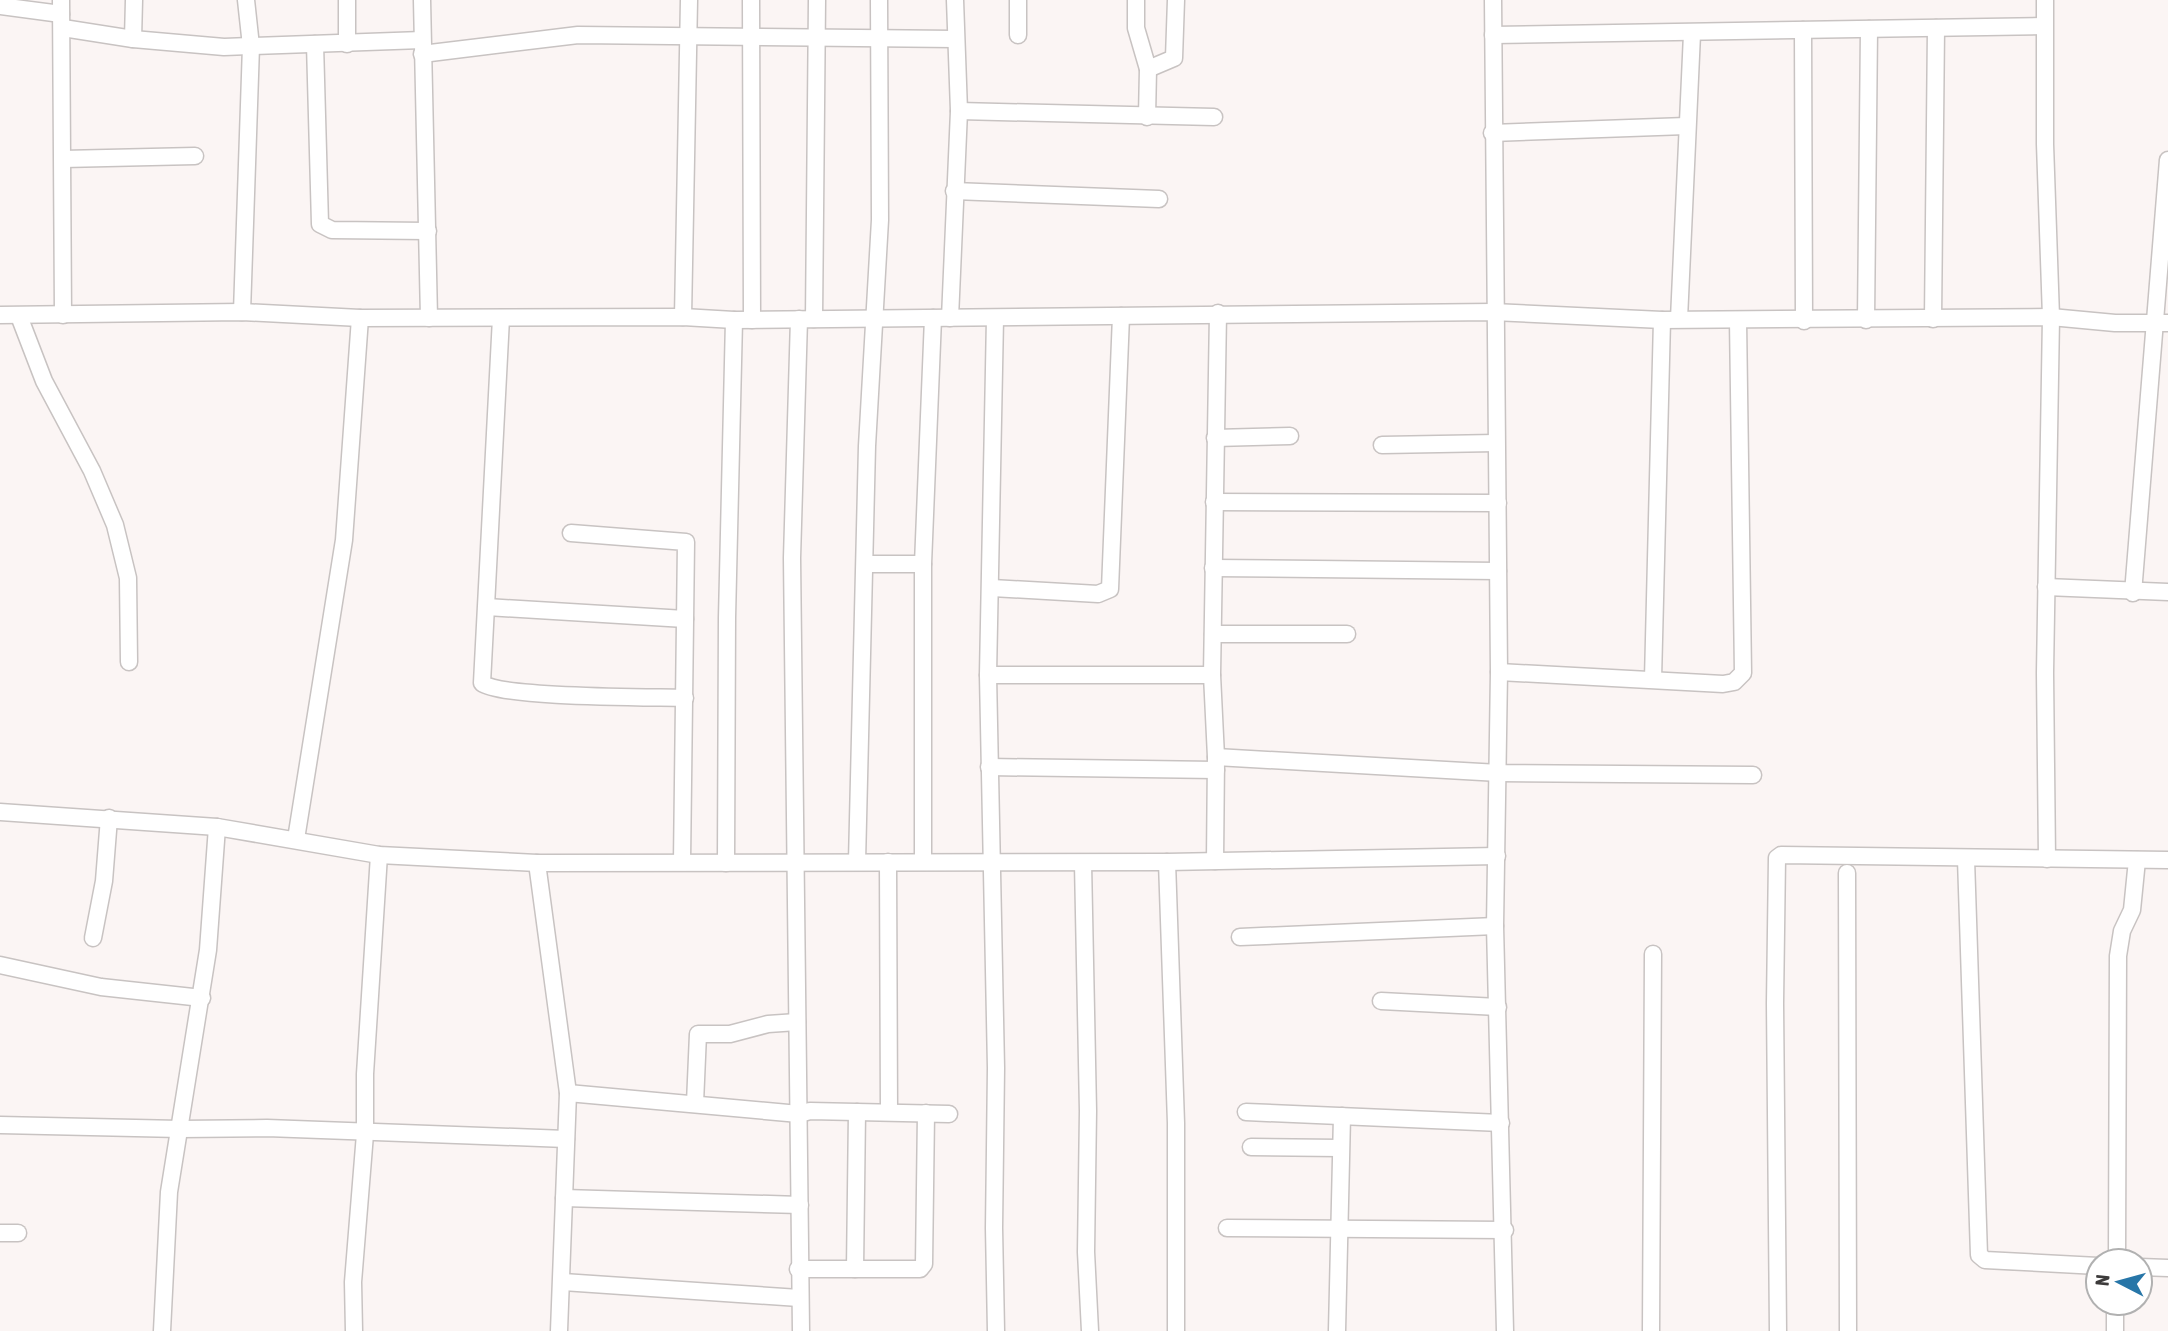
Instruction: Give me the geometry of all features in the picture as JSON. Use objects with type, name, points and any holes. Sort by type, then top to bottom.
[{"type":"street","points":[[133,39],[134,0]]},
{"type":"street","points":[[242,312],[251,46],[246,0]]},
{"type":"street","points":[[347,0],[347,44]]},
{"type":"street","points":[[422,0],[429,318]]},
{"type":"street","points":[[683,317],[689,0]]},
{"type":"street","points":[[751,0],[752,320]]},
{"type":"street","points":[[801,1331],[798,1269],[800,1205],[792,558],[806,319],[817,0]]},
{"type":"street","points":[[858,862],[873,319],[880,220],[879,0]]},
{"type":"street","points":[[950,318],[958,111],[955,0]]},
{"type":"street","points":[[1018,0],[1018,35]]},
{"type":"street","points":[[1136,0],[1136,28],[1148,69],[1147,117]]},
{"type":"street","points":[[1148,69],[1174,58],[1176,0]]},
{"type":"street","points":[[1493,0],[1493,312],[1499,571],[1499,773],[1495,926],[1505,1230],[1505,1331]]},
{"type":"street","points":[[2045,0],[2051,317],[2046,587],[2047,859]]},
{"type":"street","points":[[0,6],[62,14],[133,39],[251,46],[347,44],[422,47],[545,37],[689,34],[955,39]]},
{"type":"street","points":[[62,14],[63,315]]},
{"type":"street","points":[[1493,35],[1692,34],[2044,26]]},
{"type":"street","points":[[1933,319],[1936,28]]},
{"type":"street","points":[[1866,320],[1869,29]]},
{"type":"street","points":[[1803,30],[1804,321]]},
{"type":"street","points":[[1679,319],[1692,34]]},
{"type":"street","points":[[315,44],[320,224],[332,230],[428,232]]},
{"type":"street","points":[[958,111],[1214,117]]},
{"type":"street","points":[[1492,133],[1686,126]]},
{"type":"street","points":[[63,159],[195,156]]},
{"type":"street","points":[[2133,593],[2160,323],[2168,160]]},
{"type":"street","points":[[954,191],[1159,199]]},
{"type":"street","points":[[0,315],[242,312],[360,318],[683,317],[752,320],[1493,312],[1662,320],[2051,317],[2115,323],[2160,323]]},
{"type":"street","points":[[1215,861],[1216,763],[1212,675],[1218,313]]},
{"type":"street","points":[[19,316],[44,381],[92,471],[115,525],[128,578],[129,662]]},
{"type":"street","points":[[992,588],[1098,594],[1110,589],[1121,316]]},
{"type":"street","points":[[296,839],[344,540],[360,318]]},
{"type":"street","points":[[500,318],[487,607],[481,677],[487,687],[520,692],[685,698]]},
{"type":"street","points":[[923,861],[923,564],[933,318]]},
{"type":"street","points":[[995,318],[992,588],[988,675],[989,863],[996,1068],[993,1228],[996,1331]]},
{"type":"street","points":[[726,863],[727,618],[734,320]]},
{"type":"street","points":[[1653,679],[1662,320]]},
{"type":"street","points":[[1499,672],[1723,684],[1734,682],[1742,673],[1738,320]]},
{"type":"street","points":[[1214,438],[1290,436]]},
{"type":"street","points":[[1382,445],[1496,443]]},
{"type":"street","points":[[1214,502],[1498,503]]},
{"type":"street","points":[[571,533],[686,542],[682,862]]},
{"type":"street","points":[[866,564],[923,564]]},
{"type":"street","points":[[1213,568],[1499,571]]},
{"type":"street","points":[[2046,587],[2133,593],[2168,592]]},
{"type":"street","points":[[487,607],[685,619]]},
{"type":"street","points":[[1213,634],[1347,634]]},
{"type":"street","points":[[988,675],[1212,675]]},
{"type":"street","points":[[989,767],[1216,763],[1499,773],[1753,775]]},
{"type":"street","points":[[0,812],[217,827],[379,855],[537,863],[1083,863],[1497,856]]},
{"type":"street","points":[[93,938],[104,881],[109,818]]},
{"type":"street","points":[[162,1331],[169,1192],[202,998],[217,827]]},
{"type":"street","points":[[354,1331],[353,1282],[365,1134],[365,1074],[379,855]]},
{"type":"street","points":[[1778,1331],[1775,1003],[1777,858],[1781,855],[2168,860]]},
{"type":"street","points":[[1966,859],[1979,1255],[1985,1260],[2084,1265]]},
{"type":"street","points":[[2117,1247],[2118,956],[2122,931],[2133,910],[2137,860]]},
{"type":"street","points":[[888,862],[889,1112]]},
{"type":"street","points":[[1167,862],[1176,1123],[1176,1331]]},
{"type":"street","points":[[537,863],[568,1093],[563,1282],[559,1331]]},
{"type":"street","points":[[1083,863],[1088,1111],[1086,1252],[1090,1331]]},
{"type":"street","points":[[1847,873],[1848,1331]]},
{"type":"street","points":[[1241,937],[1495,926]]},
{"type":"street","points":[[1651,1331],[1653,954]]},
{"type":"street","points":[[0,965],[101,987],[202,998]]},
{"type":"street","points":[[1381,1001],[1499,1007]]},
{"type":"street","points":[[695,1103],[698,1034],[730,1034],[768,1024],[797,1022]]},
{"type":"street","points":[[568,1093],[799,1114],[810,1111],[948,1114]]},
{"type":"street","points":[[855,1269],[857,1112]]},
{"type":"street","points":[[1246,1112],[1501,1122]]},
{"type":"street","points":[[798,1269],[920,1269],[925,1264],[926,1114]]},
{"type":"street","points":[[1337,1331],[1342,1116]]},
{"type":"street","points":[[0,1125],[267,1128],[365,1134],[443,1133],[566,1139]]},
{"type":"street","points":[[1251,1146],[1340,1148]]},
{"type":"street","points":[[564,1198],[800,1205]]},
{"type":"street","points":[[1227,1228],[1505,1230]]},
{"type":"street","points":[[0,1233],[19,1233]]},
{"type":"street","points":[[563,1282],[799,1298]]}]
